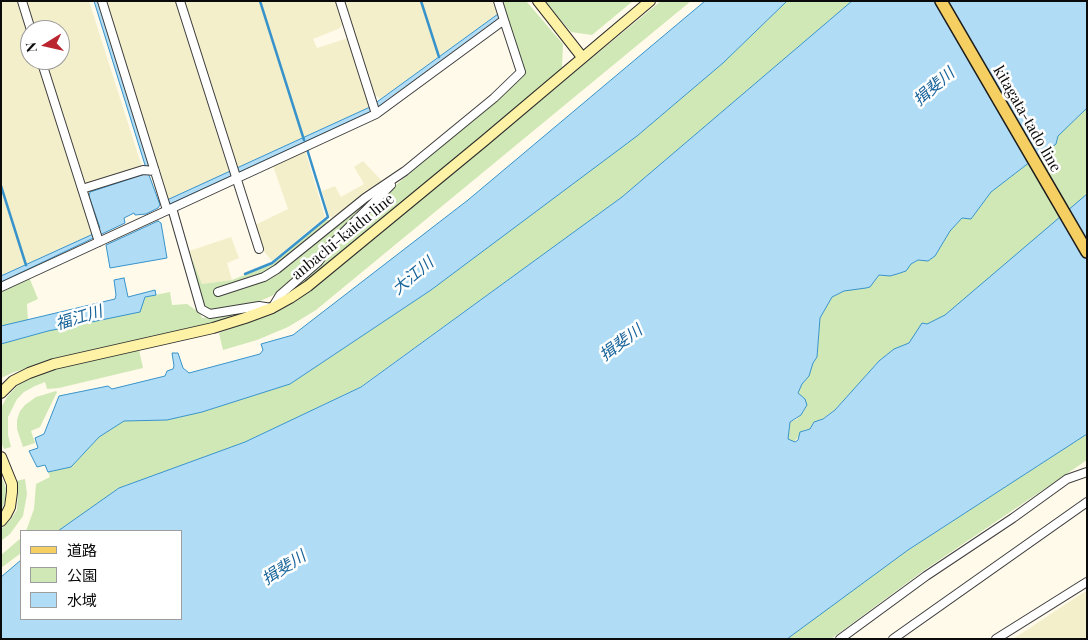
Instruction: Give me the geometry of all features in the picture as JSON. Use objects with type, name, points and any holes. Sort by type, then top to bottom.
[{"type":"main road","points":[[538,1],[582,57]]},
{"type":"main road","name":"anbachi-kaidu line","points":[[1,394],[13,381],[54,364],[213,328],[272,308],[290,298],[315,280],[484,141],[650,1]]},
{"type":"main road","name":"kitagata-tado line","points":[[941,1],[1087,252]]},
{"type":"main road","points":[[1,457],[12,492],[10,507],[1,521]]},
{"type":"street","points":[[22,1],[28,20]]},
{"type":"street","points":[[102,1],[150,170],[170,209],[201,309],[210,314],[259,306],[272,308],[280,295],[318,262],[328,248],[405,171]]},
{"type":"street","points":[[180,1],[259,249]]},
{"type":"street","points":[[340,1],[375,109]]},
{"type":"street","points":[[218,292],[264,277],[277,269],[366,198],[405,171],[494,98],[521,72],[498,1]]},
{"type":"street","points":[[1,287],[98,237],[170,209],[235,174],[375,109],[504,20]]},
{"type":"street","points":[[44,70],[98,237]]},
{"type":"street","points":[[82,189],[150,170]]},
{"type":"street","points":[[840,639],[926,576],[1013,518],[1066,479],[1087,472]]},
{"type":"street","points":[[893,639],[1087,502]]},
{"type":"street","points":[[996,639],[1087,582]]},
{"type":"shaded area","points":[[1,1],[19,1],[25,20],[20,20],[20,70],[41,70],[91,229],[91,235],[1,276]]},
{"type":"shaded area","points":[[28,1],[89,1],[142,167],[88,184],[82,181],[47,70],[70,70],[70,20],[31,20],[26,5]]},
{"type":"shaded area","points":[[104,1],[176,1],[229,172],[167,200]]},
{"type":"shaded area","points":[[182,1],[336,1],[343,25],[338,29],[313,39],[317,48],[348,38],[370,107],[236,169]]},
{"type":"shaded area","points":[[344,1],[494,1],[498,14],[381,99],[373,94]]},
{"type":"shaded area","points":[[305,150],[325,217],[272,261],[262,249],[255,225],[288,209],[273,166]]},
{"type":"shaded area","points":[[363,161],[383,182],[335,218],[329,216],[322,191],[335,186],[341,197],[364,184],[354,167]]},
{"type":"shaded area","points":[[231,237],[239,258],[227,263],[232,280],[202,284],[189,251]]},
{"type":"shaded area","points":[[1087,591],[1087,639],[1013,639],[1081,594]]},
{"type":"green space","points":[[501,1],[526,1],[563,44],[562,68],[489,133],[314,276],[284,296],[338,248],[335,245],[381,198],[525,73]]},
{"type":"green space","points":[[544,1],[633,1],[592,35],[571,32]]},
{"type":"green space","points":[[661,1],[691,1],[316,310],[288,327],[257,340],[223,350],[219,333],[281,309],[310,290]]},
{"type":"green space","points":[[787,1],[852,1],[622,197],[360,387],[245,442],[119,488],[59,530],[26,530],[34,509],[36,484],[50,477],[48,472],[71,467],[99,437],[124,421],[167,420],[202,412],[290,384],[431,290],[637,136],[723,63]]},
{"type":"green space","points":[[1087,108],[1087,289],[894,349],[879,361],[835,410],[810,429],[804,430],[794,442],[788,439],[790,422],[797,419],[807,405],[805,399],[798,393],[802,384],[809,376],[817,357],[820,318],[832,297],[844,291],[870,286],[879,275],[890,276],[906,271],[911,264],[918,260],[928,261],[935,256],[950,231],[962,218],[971,219],[991,192],[1056,144],[1058,136]]},
{"type":"green space","points":[[377,195],[316,254],[317,259],[276,294],[260,301],[213,311],[205,306],[201,300],[187,251],[189,251],[202,284],[232,280],[273,264],[326,220],[334,221],[265,273],[263,280]]},
{"type":"green space","points":[[29,277],[38,299],[27,304],[28,321],[1,326],[1,289]]},
{"type":"green space","points":[[170,292],[172,305],[187,304],[200,313],[202,318],[256,309],[211,324],[53,359],[1,378],[1,344],[48,331],[145,297]]},
{"type":"green space","points":[[139,350],[143,368],[59,388],[47,389],[45,382],[24,392],[17,399],[8,417],[8,435],[11,447],[4,449],[1,442],[1,408],[7,397],[20,383],[30,377],[55,368]]},
{"type":"green space","points":[[56,391],[40,427],[31,431],[35,443],[23,447],[17,429],[20,411],[36,397]]},
{"type":"green space","points":[[1087,434],[1087,460],[923,571],[831,639],[787,639],[908,550]]},
{"type":"green space","points":[[1,476],[7,495],[1,512]]},
{"type":"green space","points":[[25,479],[27,494],[23,516],[10,534],[1,541],[1,529],[17,510],[18,491],[16,481]]},
{"type":"green space","points":[[20,539],[20,554],[1,568],[1,555]]},
{"type":"water","points":[[94,1],[99,1],[150,163],[149,175],[160,205],[146,214],[135,215],[134,213],[124,218],[125,223],[1,282],[1,276],[91,235],[100,228],[89,196],[90,192],[145,174],[145,165]]},
{"type":"water","name":"大江川","points":[[705,1],[787,1],[723,63],[637,136],[431,290],[290,384],[202,412],[167,420],[124,421],[99,437],[71,467],[48,472],[45,465],[37,467],[29,451],[38,448],[35,438],[44,434],[59,396],[108,386],[112,389],[165,376],[167,371],[173,369],[174,366],[172,353],[178,353],[183,368],[189,373],[260,354],[263,350],[261,344],[293,335],[468,200]]},
{"type":"water","name":"揖斐川","points":[[852,1],[1087,1],[1087,108],[1058,136],[1056,144],[991,192],[971,219],[962,218],[950,231],[935,256],[928,261],[918,260],[911,264],[906,271],[890,276],[879,275],[870,287],[844,291],[832,297],[820,318],[817,357],[809,376],[802,384],[798,393],[805,399],[807,405],[801,415],[790,422],[788,439],[795,442],[798,440],[800,432],[810,429],[814,422],[823,419],[835,410],[879,361],[894,349],[909,343],[922,323],[927,324],[945,315],[1087,194],[1087,434],[908,550],[787,639],[1,639],[1,577],[20,561],[20,620],[182,620],[182,530],[59,530],[119,488],[245,442],[361,387],[622,197]]},
{"type":"water","points":[[498,14],[499,19],[378,108],[170,204],[167,200],[370,107]]},
{"type":"water","points":[[158,221],[161,223],[167,258],[110,268],[106,245]]},
{"type":"water","name":"福江川","points":[[124,278],[128,297],[155,290],[156,295],[145,297],[140,312],[48,331],[1,344],[1,326],[115,299],[114,280]]},
{"type":"waterway","points":[[260,1],[304,140]]},
{"type":"waterway","points":[[421,1],[439,57]]},
{"type":"waterway","points":[[245,274],[272,263],[328,217],[307,149]]},
{"type":"waterway","points":[[1,186],[26,265]]}]
